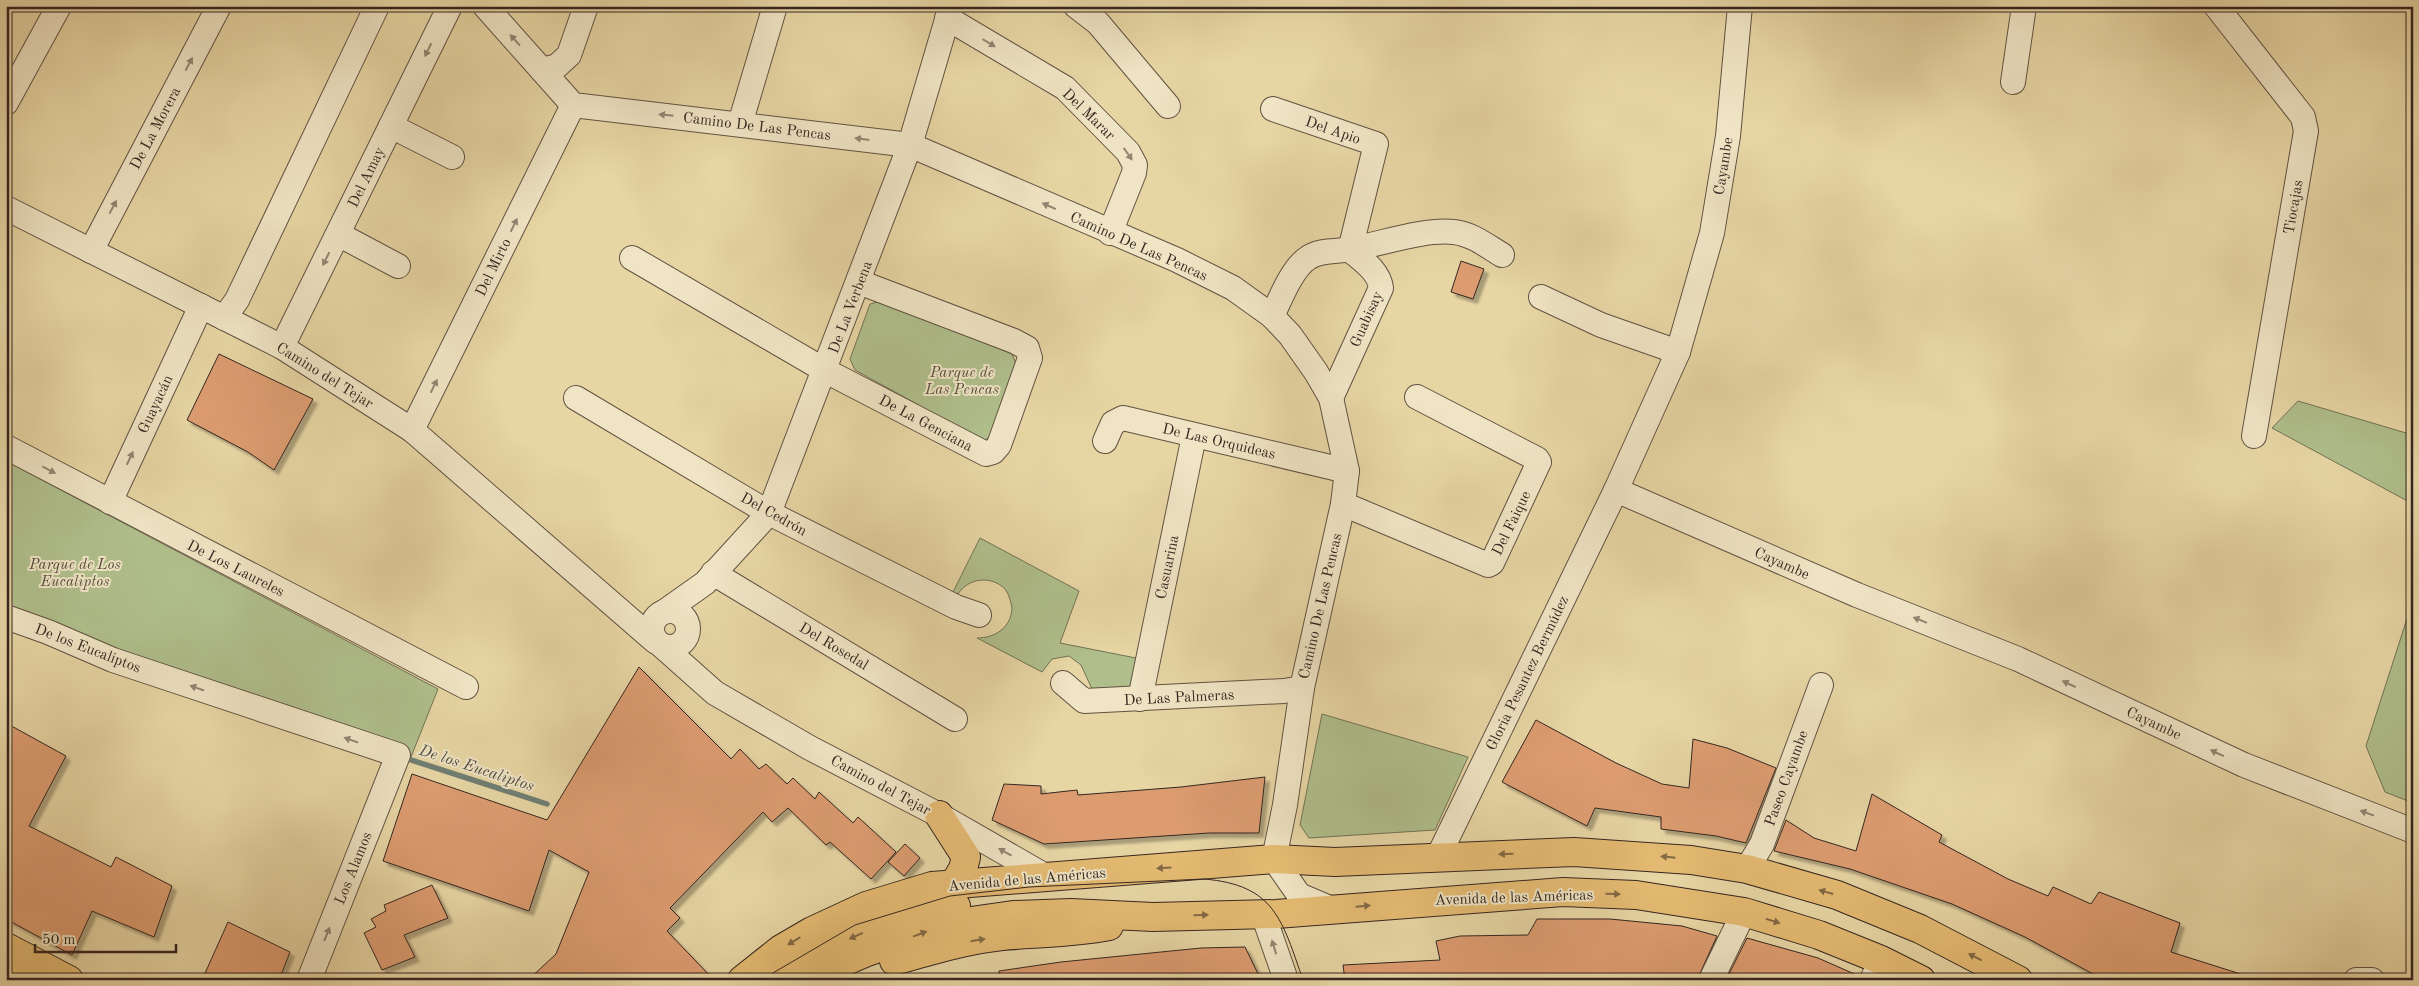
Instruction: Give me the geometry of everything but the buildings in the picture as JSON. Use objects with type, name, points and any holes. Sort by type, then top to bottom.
[{"type":"main road","points":[[939,815],[966,857],[963,869],[954,884]]},
{"type":"main road","name":"Avenida de las Américas","points":[[742,980],[797,939],[866,906],[932,886],[1047,876],[1279,867],[1335,862],[1574,852],[1682,859],[1746,869],[1837,895],[1911,925],[2018,980]]},
{"type":"main road","name":"Avenida de las Américas","points":[[776,980],[815,954],[878,926],[931,910],[1028,894],[1229,881],[1255,873],[1270,865],[1279,867]]},
{"type":"main road","name":"Avenida de las Américas","points":[[811,980],[830,968],[867,952],[942,925],[1013,916],[1071,913],[1153,917],[1263,914],[1563,892],[1636,895],[1744,912],[1819,935],[1876,970],[1921,980]]},
{"type":"main road","name":"Avenida de las Américas","points":[[849,980],[887,963],[949,945],[1001,937],[1083,931],[1153,917]]},
{"type":"main road","points":[[6,947],[69,980]]},
{"type":"main road","points":[[6,970],[24,980]]},
{"type":"street","points":[[6,103],[59,6]]},
{"type":"street","name":"De La Morera","points":[[91,251],[219,6]]},
{"type":"street","points":[[224,318],[237,300],[376,6]]},
{"type":"street","name":"Del Amay","points":[[282,347],[450,6]]},
{"type":"street","points":[[484,6],[573,105]]},
{"type":"street","points":[[542,70],[558,66],[570,55],[586,6]]},
{"type":"street","points":[[740,124],[775,6]]},
{"type":"street","points":[[1076,6],[1098,23],[1168,106]]},
{"type":"street","name":"Cayambe","points":[[1740,6],[1728,136],[1712,233],[1678,352],[1616,490],[1857,595],[2018,659],[2244,766],[2413,831]]},
{"type":"street","points":[[2013,82],[2024,6]]},
{"type":"street","name":"Tiocajas","points":[[2216,6],[2303,117],[2306,131],[2254,436]]},
{"type":"street","name":"De La Verbena","points":[[661,613],[709,578],[769,513],[826,371],[910,145],[949,12]]},
{"type":"street","name":"Del Marar","points":[[949,12],[1065,88],[1128,152],[1135,165],[1134,173],[1110,233]]},
{"type":"street","name":"Camino De Las Pencas","points":[[573,105],[910,145],[1110,233],[1178,260],[1233,288],[1272,316],[1300,347],[1331,398],[1346,471],[1343,504],[1302,688],[1285,805],[1279,867]]},
{"type":"street","name":"Del Mirto","points":[[412,430],[573,105]]},
{"type":"street","name":"Del Apio","points":[[1273,109],[1376,144],[1350,250]]},
{"type":"street","points":[[391,126],[452,157]]},
{"type":"street","name":"Camino del Tejar","points":[[6,208],[282,347],[412,430],[715,693],[810,748],[939,815],[1047,876]]},
{"type":"street","points":[[1272,316],[1293,276],[1307,258],[1322,252],[1350,250],[1439,232],[1456,232],[1472,236],[1502,255]]},
{"type":"street","points":[[338,234],[398,266]]},
{"type":"street","name":"Guabisay","points":[[1331,398],[1381,288],[1380,281],[1375,272],[1350,250]]},
{"type":"street","name":"De La Genciana","points":[[632,258],[826,371],[986,454],[993,452],[999,445],[1030,358],[1027,348],[1014,341],[859,282]]},
{"type":"street","points":[[1541,297],[1601,325],[1678,352]]},
{"type":"street","name":"Guayacán","points":[[110,502],[201,306]]},
{"type":"street","name":"Del Faique","points":[[1343,504],[1488,565],[1492,563],[1539,462],[1537,459],[1417,397]]},
{"type":"street","name":"Del Cedrón","points":[[576,398],[769,513],[956,607],[979,615]]},
{"type":"street","name":"De Las Orquideas","points":[[1105,441],[1113,423],[1123,418],[1346,471]]},
{"type":"street","name":"Casuarina","points":[[1140,699],[1194,436]]},
{"type":"street","name":"De Los Laureles","points":[[6,448],[466,687]]},
{"type":"street","name":"Gloria Pesantez Bermúdez","points":[[1438,857],[1616,490]]},
{"type":"street","name":"De La Verbena","points":[[688,630],[709,578]]},
{"type":"street","name":"Del Rosedal","points":[[709,578],[955,718]]},
{"type":"street","name":"Camino del Tejar","points":[[606,598],[661,613]]},
{"type":"street","points":[[688,630],[682,643],[678,646],[659,644],[653,637],[652,625],[661,613],[675,612],[684,618],[715,693]]},
{"type":"street","name":"De los Eucaliptos","points":[[6,617],[48,632],[113,660],[398,755]]},
{"type":"street","name":"De Las Palmeras","points":[[1063,683],[1084,701],[1284,691],[1302,688]]},
{"type":"street","name":"Paseo Cayambe","points":[[1746,869],[1762,844],[1821,685]]},
{"type":"street","name":"Los Alamos","points":[[309,980],[398,755]]},
{"type":"street","points":[[1279,867],[1299,896],[1332,909]]},
{"type":"street","points":[[1711,980],[1744,912]]},
{"type":"street","points":[[1263,914],[1286,980]]},
{"type":"street","points":[[2356,980],[2372,980]]},
{"type":"green space","name":"Parque de Las Pencas","points":[[884,302],[1012,354],[1017,366],[991,436],[984,441],[855,370],[850,359],[870,304]]},
{"type":"green space","points":[[2298,401],[2413,435],[2413,504],[2272,428]]},
{"type":"green space","name":"Parque de Los Eucaliptos","points":[[6,461],[438,689],[411,757],[392,748],[6,619]]},
{"type":"green space","points":[[980,538],[1079,591],[1060,643],[1136,658],[1130,688],[1092,689],[1081,665],[1069,656],[1052,659],[1042,672],[977,638],[996,634],[1001,630],[1009,621],[1012,608],[1005,589],[987,580],[968,584],[958,594],[952,594]]},
{"type":"green space","points":[[2413,600],[2413,803],[2385,792],[2366,746]]},
{"type":"green space","points":[[1322,714],[1468,757],[1435,830],[1309,838],[1300,825]]},
{"type":"waterway","name":"De los Eucaliptos","points":[[402,757],[547,804]]},
{"type":"tram line","points":[[761,980],[855,925],[950,896],[1029,887],[1204,879],[1228,883],[1246,889],[1261,898],[1272,909],[1289,940],[1303,980]]}]
